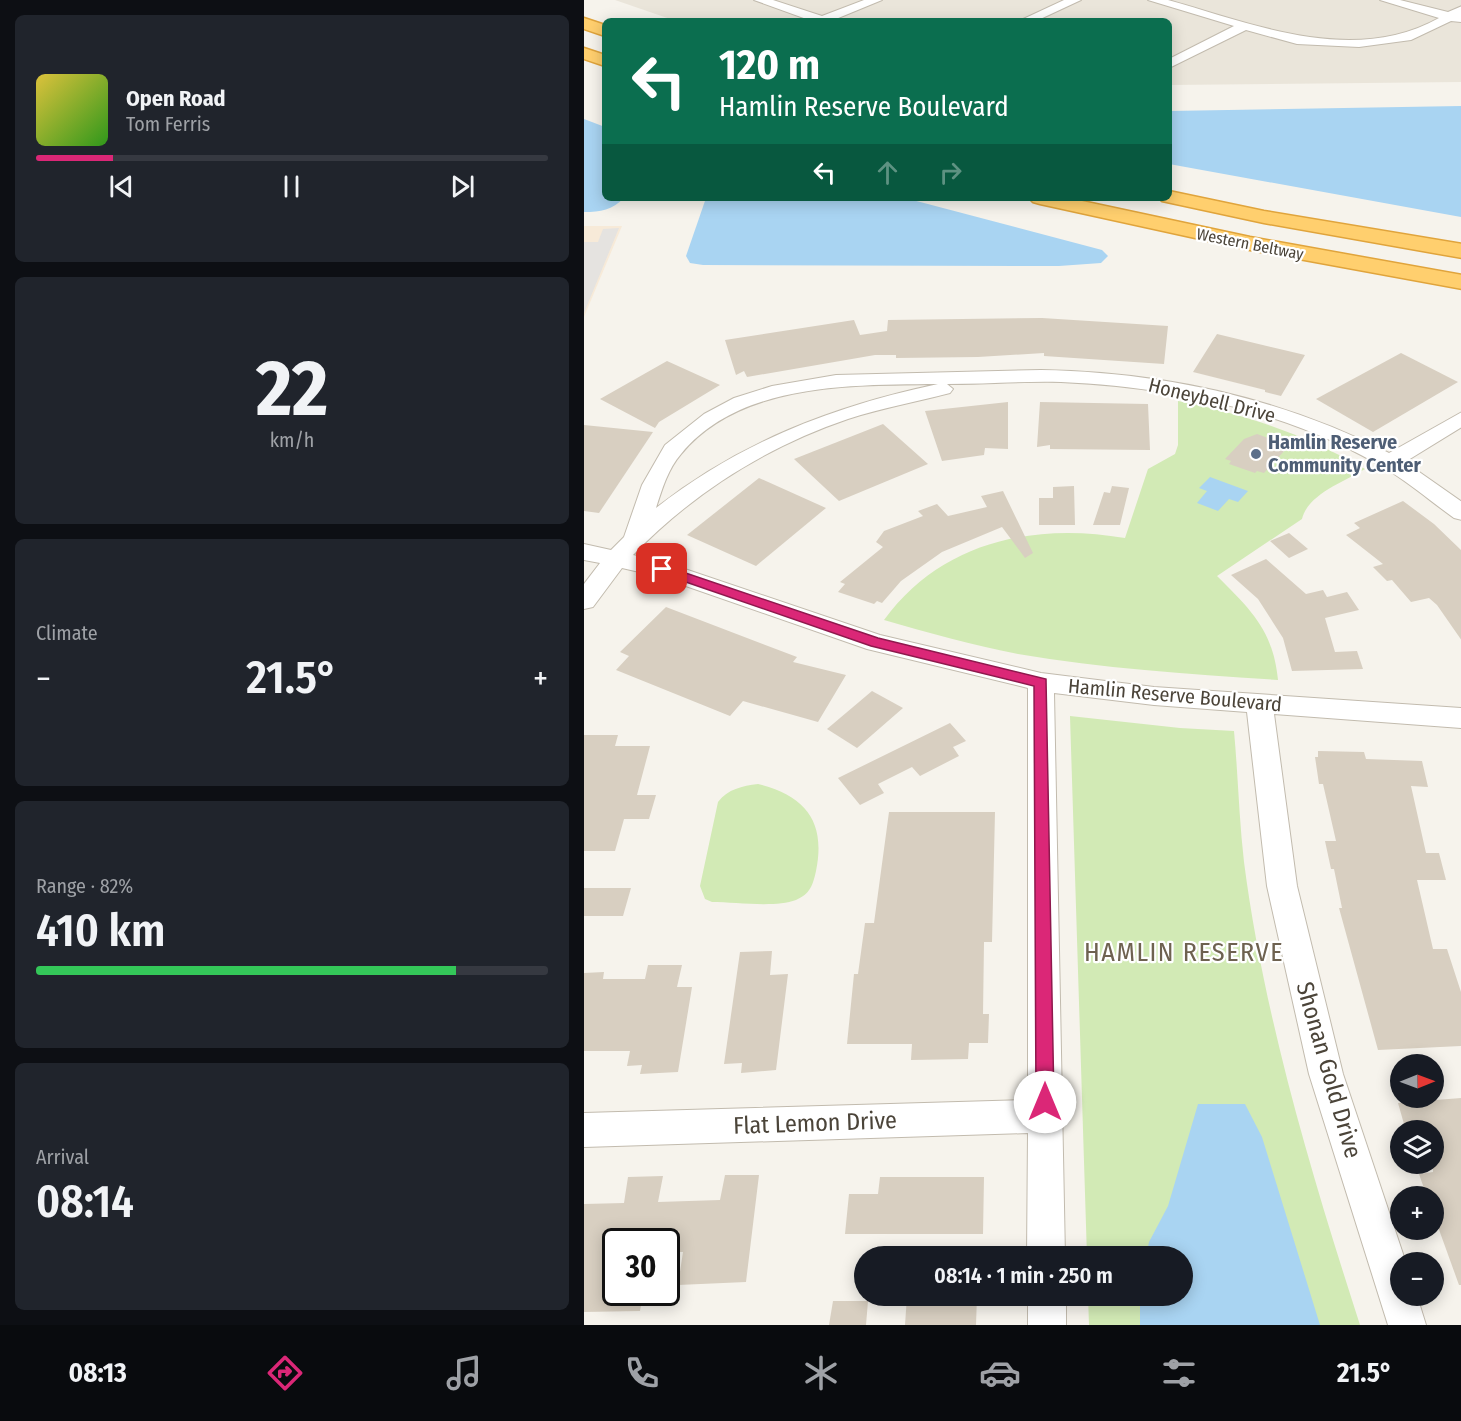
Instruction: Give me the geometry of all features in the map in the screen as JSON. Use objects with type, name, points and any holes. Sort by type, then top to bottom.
[{"type":"highway","points":[[584,23],[602,30]]},
{"type":"highway","points":[[584,53],[602,60]]},
{"type":"highway","name":"Western Beltway","points":[[1172,198],[1264,217],[1462,251]]},
{"type":"highway","name":"Western Beltway","points":[[1053,201],[1193,233],[1462,282]]},
{"type":"street","points":[[760,0],[818,18]]},
{"type":"street","points":[[829,18],[876,0]]},
{"type":"street","points":[[1032,18],[1075,0]]},
{"type":"street","points":[[1154,0],[1297,40],[1361,43],[1410,36],[1457,15]]},
{"type":"street","points":[[1386,0],[1457,15]]},
{"type":"street","points":[[1172,48],[1229,21]]},
{"type":"street","points":[[1172,63],[1246,26]]},
{"type":"street","name":"Honeybell Drive","points":[[635,536],[660,469],[680,442],[737,404],[775,389],[817,381],[1072,376],[1125,380],[1222,398],[1334,435],[1390,462],[1462,513]]},
{"type":"street","name":"Honeybell Drive","points":[[584,601],[635,536],[719,471],[821,421],[924,392],[1008,378]]},
{"type":"street","points":[[1390,462],[1462,418]]},
{"type":"street","name":"Hamlin Reserve Boulevard","points":[[584,552],[662,569],[876,643],[1041,682],[1154,696],[1462,718]]},
{"type":"street","points":[[1041,682],[1046,1246]]},
{"type":"street","name":"Shonan Gold Drive","points":[[1259,702],[1282,886],[1326,1074],[1408,1325]]},
{"type":"street","name":"Flat Lemon Drive","points":[[584,1130],[1045,1116]]},
{"type":"street","points":[[1047,1306],[1047,1325]]},
{"type":"shaded area","points":[[615,0],[1461,0],[1461,82],[1172,85],[1172,18],[667,18]]},
{"type":"shaded area","points":[[584,226],[622,226],[584,317]]},
{"type":"shaded area","points":[[619,228],[584,313],[584,242],[598,242],[603,229]]},
{"type":"green space","points":[[1178,401],[1227,412],[1274,427],[1320,446],[1365,469],[1319,496],[1311,502],[1302,519],[1217,576],[1258,622],[1271,647],[1278,680],[1148,670],[1050,659],[984,647],[884,620],[907,593],[933,572],[961,556],[991,544],[1023,536],[1057,533],[1125,538],[1148,469],[1175,454],[1178,445]]},
{"type":"green space","points":[[1070,716],[1180,728],[1234,731],[1244,862],[1264,979],[1307,1154],[1360,1325],[1089,1325],[1088,1306],[1193,1306],[1193,1246],[1087,1246]]},
{"type":"green space","points":[[758,784],[789,796],[809,814],[815,825],[818,854],[812,885],[805,895],[796,900],[777,904],[712,902],[705,899],[700,886],[718,802],[726,794],[736,789]]},
{"type":"water","points":[[1461,106],[1461,217],[1172,165],[1172,111]]},
{"type":"water","points":[[584,119],[602,126],[602,201],[620,201],[611,208],[584,212]]},
{"type":"water","points":[[705,201],[916,201],[1102,250],[1108,256],[1101,263],[1059,266],[703,265],[690,263],[686,256]]},
{"type":"water","points":[[1210,477],[1248,491],[1238,502],[1229,499],[1218,511],[1197,503],[1207,491],[1199,488]]},
{"type":"water","points":[[1198,1104],[1245,1104],[1262,1137],[1320,1325],[1140,1325],[1140,1306],[1193,1306],[1193,1246],[1148,1246],[1168,1206]]},
{"type":"building","points":[[1042,318],[1168,326],[1164,364],[1044,356],[1044,353],[896,358],[896,355],[875,355],[747,377],[744,371],[736,375],[725,340],[854,320],[860,335],[887,331],[888,320]]},
{"type":"building","points":[[1217,334],[1305,355],[1281,396],[1193,372]]},
{"type":"building","points":[[1401,353],[1458,382],[1373,432],[1316,399]]},
{"type":"building","points":[[667,361],[720,385],[659,422],[655,428],[600,399]]},
{"type":"building","points":[[1008,402],[1008,449],[985,448],[984,455],[942,461],[925,411]]},
{"type":"building","points":[[1040,402],[1148,404],[1150,450],[1050,449],[1050,445],[1037,447]]},
{"type":"building","points":[[883,424],[928,464],[839,501],[794,459]]},
{"type":"building","points":[[584,425],[653,432],[599,513],[584,511]]},
{"type":"building","name":"Hamlin Reserve Community Center","points":[[1257,434],[1282,443],[1279,446],[1286,449],[1264,473],[1257,471],[1255,473],[1229,464],[1231,461],[1225,459],[1244,439]]},
{"type":"building","points":[[759,478],[826,508],[756,566],[687,535]]},
{"type":"building","points":[[1074,486],[1075,525],[1039,525],[1039,498],[1053,498],[1053,487]]},
{"type":"building","points":[[1112,486],[1129,488],[1120,525],[1093,525],[1104,492],[1110,493]]},
{"type":"building","points":[[1003,491],[1033,553],[1025,558],[1002,527],[942,552],[901,581],[882,603],[877,601],[874,604],[838,592],[845,584],[840,582],[883,547],[876,542],[884,531],[923,516],[918,511],[937,504],[948,516],[987,507],[981,496]]},
{"type":"building","points":[[1403,501],[1434,524],[1462,551],[1462,641],[1437,605],[1429,598],[1411,602],[1392,580],[1387,581],[1373,567],[1383,564],[1346,535],[1360,528],[1354,523]]},
{"type":"building","points":[[1289,533],[1308,549],[1289,558],[1270,541]]},
{"type":"building","points":[[1266,559],[1306,594],[1323,590],[1327,597],[1347,592],[1359,610],[1325,618],[1335,652],[1357,651],[1363,669],[1292,671],[1283,638],[1258,599],[1231,575]]},
{"type":"building","points":[[666,607],[797,657],[793,662],[846,675],[818,722],[743,701],[730,716],[616,670],[629,656],[620,652]]},
{"type":"building","points":[[872,691],[903,708],[857,748],[827,729]]},
{"type":"building","points":[[950,723],[966,741],[953,747],[959,756],[920,776],[912,767],[878,784],[884,793],[860,805],[838,778]]},
{"type":"building","points":[[584,735],[618,735],[615,746],[650,746],[637,795],[656,795],[649,819],[624,819],[615,851],[584,851]]},
{"type":"building","points":[[1318,751],[1364,752],[1366,759],[1422,761],[1428,787],[1411,786],[1426,853],[1439,853],[1446,880],[1417,880],[1433,949],[1447,949],[1462,995],[1462,1046],[1378,1050],[1339,908],[1342,908],[1334,869],[1331,869],[1325,841],[1336,841],[1323,784],[1319,784],[1315,757],[1318,757]]},
{"type":"building","points":[[889,812],[995,812],[992,942],[984,942],[983,1014],[989,1014],[988,1043],[969,1043],[968,1059],[911,1060],[912,1044],[847,1044],[854,974],[858,974],[865,923],[874,923]]},
{"type":"building","points":[[584,888],[631,888],[623,916],[584,916]]},
{"type":"building","points":[[772,951],[770,975],[788,974],[776,1070],[741,1073],[742,1063],[724,1064],[740,952]]},
{"type":"building","points":[[648,965],[682,965],[677,987],[692,987],[678,1072],[640,1074],[642,1065],[627,1066],[630,1051],[584,1051],[584,973],[604,972],[603,979],[645,979]]},
{"type":"building","points":[[1462,1098],[1462,1285],[1459,1285],[1443,1240],[1444,1186],[1423,1186],[1419,1174],[1444,1174],[1444,1120],[1403,1120],[1399,1108],[1444,1108],[1444,1099]]},
{"type":"building","points":[[725,1175],[759,1175],[746,1282],[680,1285],[683,1252],[680,1252],[680,1228],[602,1228],[602,1306],[641,1306],[640,1311],[584,1312],[584,1204],[624,1203],[628,1177],[663,1176],[658,1202],[720,1200]]},
{"type":"building","points":[[880,1177],[984,1177],[983,1234],[845,1234],[849,1194],[878,1194]]},
{"type":"building","points":[[833,1301],[854,1301],[854,1306],[868,1306],[866,1325],[829,1325]]},
{"type":"building","points":[[906,1306],[977,1306],[976,1325],[905,1325]]},
{"type":"place","name":"Hamlin Reserve Community Center","points":[[1256,454]]},
{"type":"district","name":"HAMLIN RESERVE","points":[[1184,952]]},
{"type":"route","points":[[662,569],[876,643],[1041,682],[1045,1102]]}]
